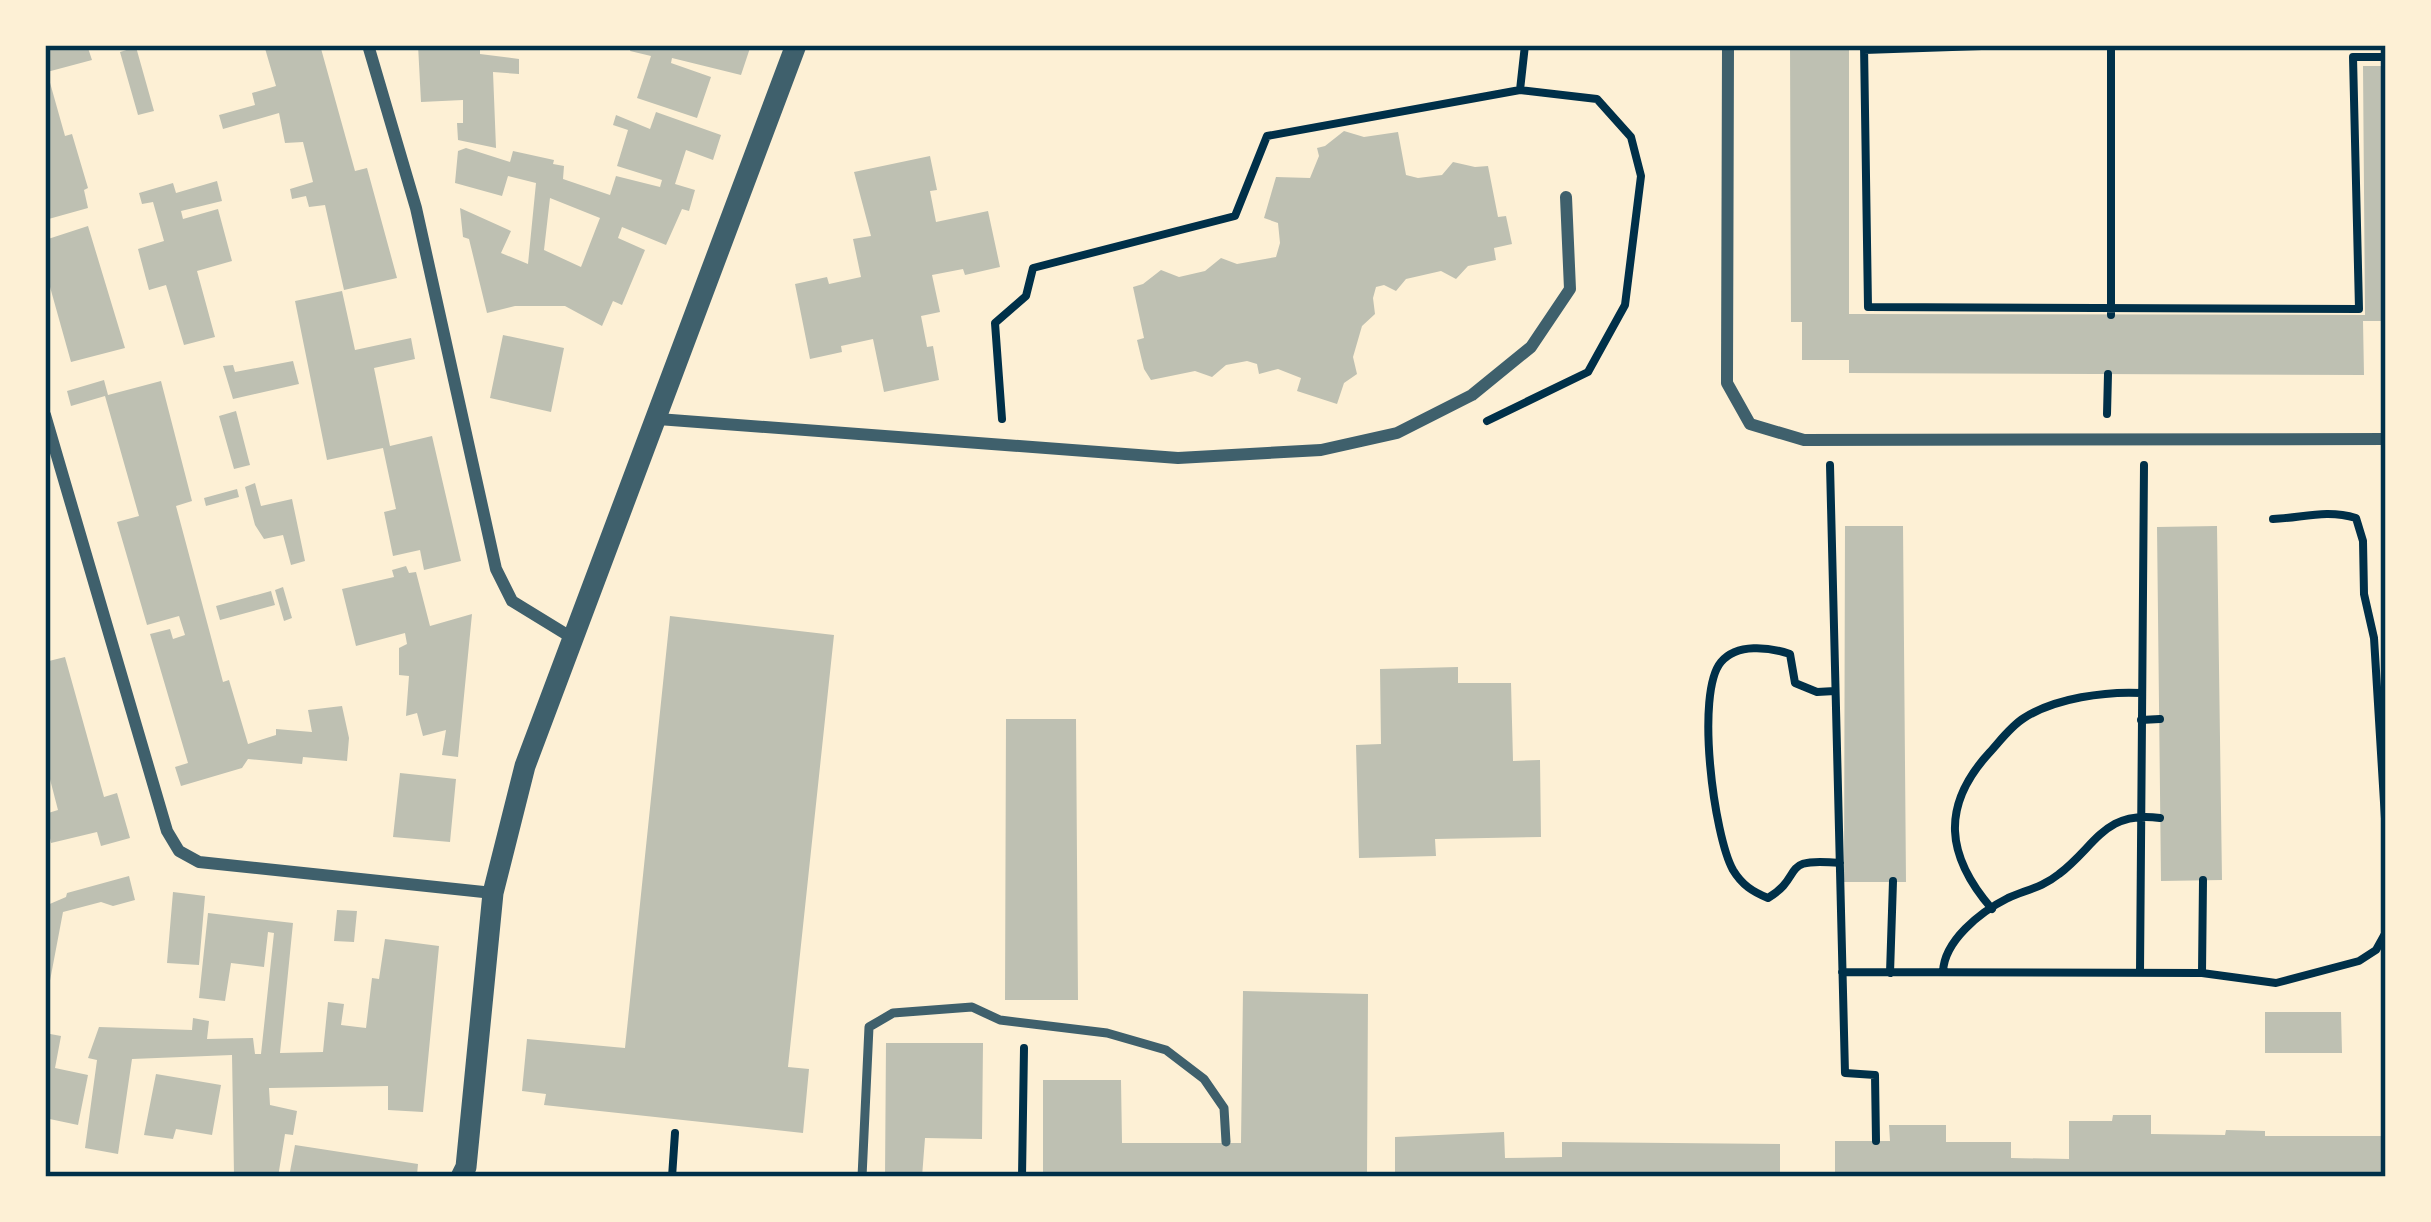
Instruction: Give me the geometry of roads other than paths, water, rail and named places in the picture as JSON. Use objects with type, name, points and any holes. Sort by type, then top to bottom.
[{"type":"street","points":[[368,45],[416,208],[496,569],[512,601],[574,639]]},
{"type":"street","points":[[461,1177],[466,1167],[493,893],[525,766],[796,45]]},
{"type":"street","points":[[1728,45],[1727,382],[1750,424],[1804,440],[2386,439]]},
{"type":"street","points":[[658,419],[1178,458],[1321,451],[1397,433],[1472,395],[1531,347],[1570,289],[1566,197]]},
{"type":"street","points":[[45,416],[167,831],[179,851],[199,862],[493,893]]},
{"type":"lane","points":[[862,1177],[869,1027],[893,1012],[972,1006],[1000,1020],[1107,1033],[1166,1050],[1204,1079],[1224,1108],[1226,1142]]}]
